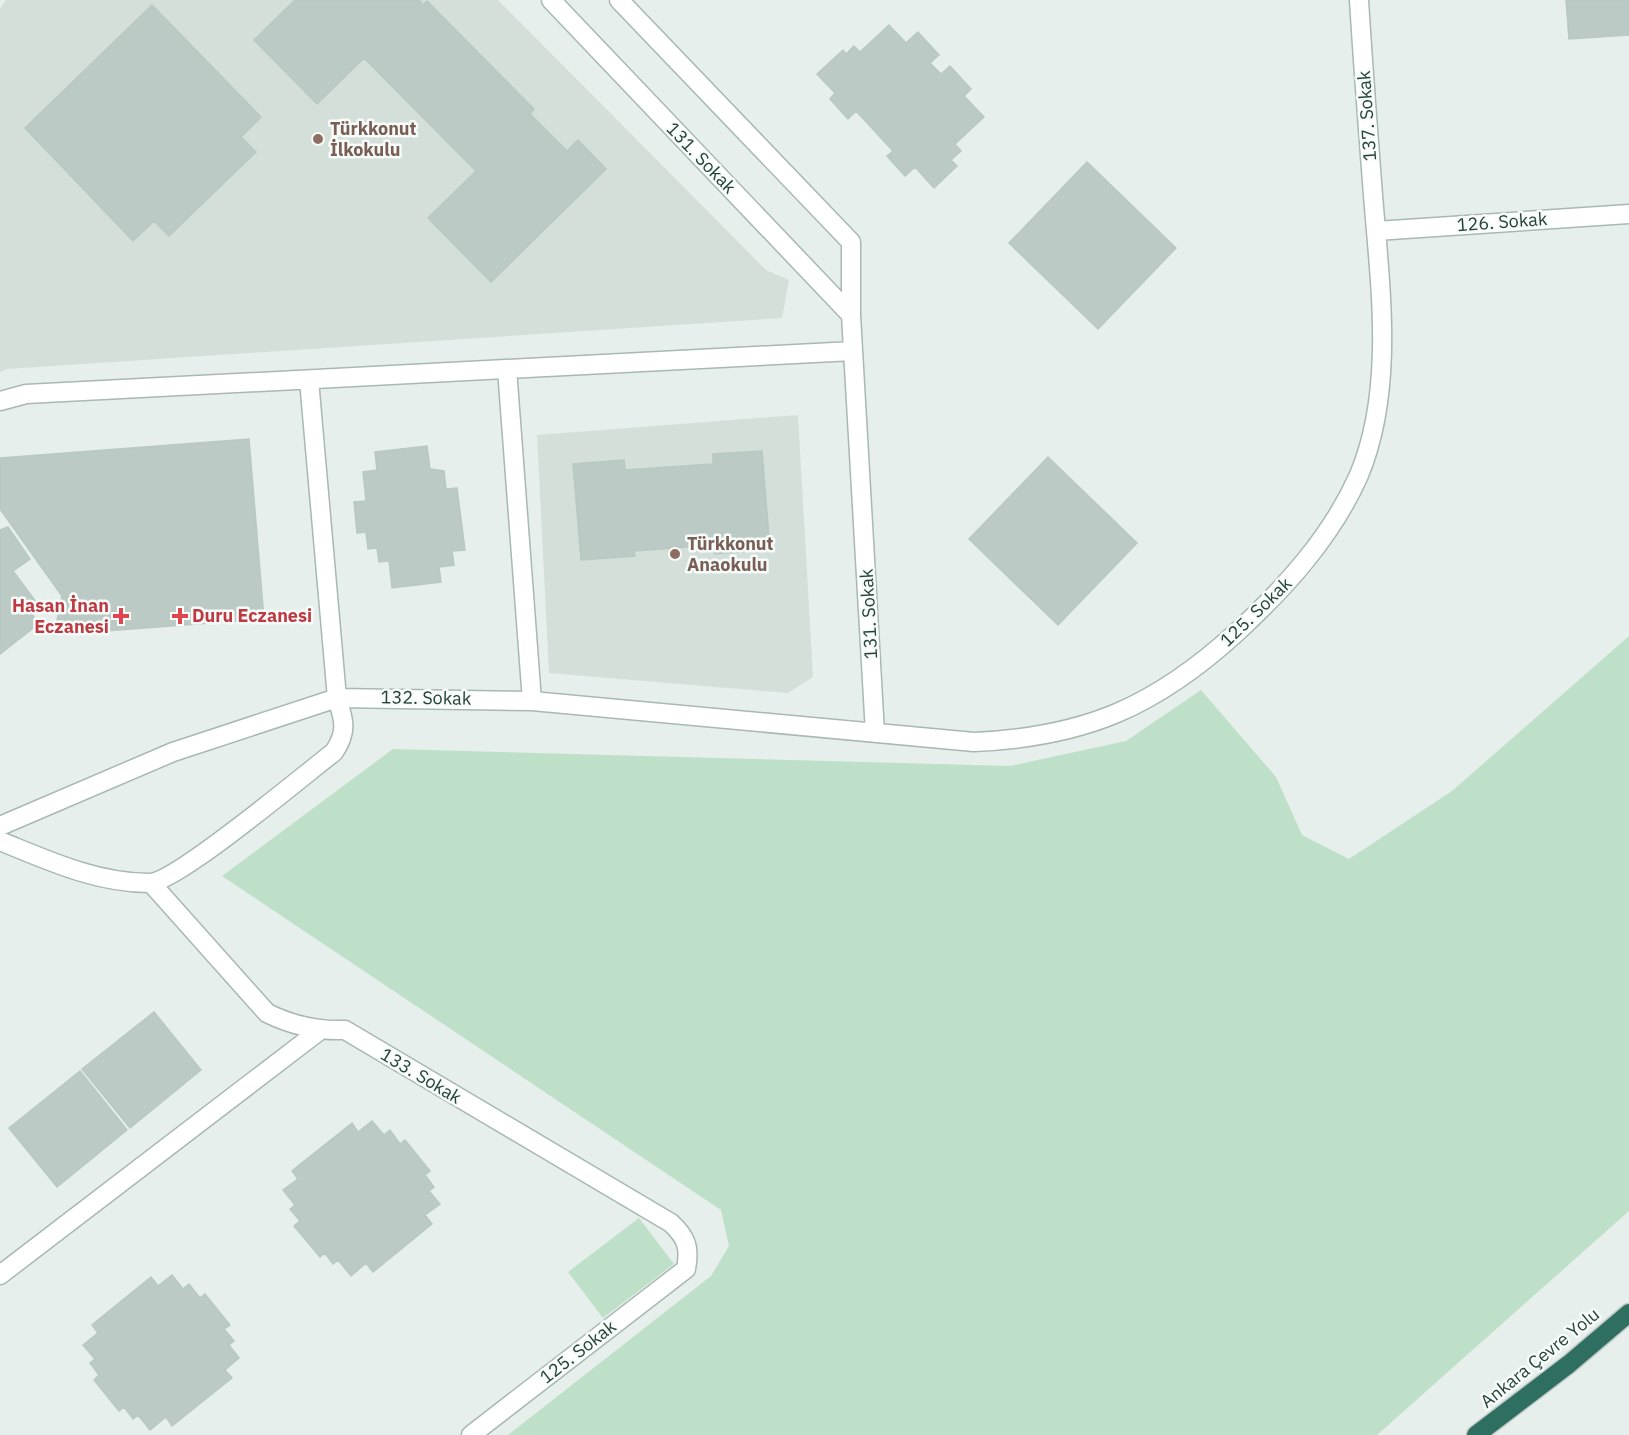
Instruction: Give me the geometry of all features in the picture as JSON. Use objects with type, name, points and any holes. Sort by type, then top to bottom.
[{"type":"highway","name":"Ankara Çevre Yolu","points":[[1476,1435],[1569,1364],[1629,1312]]},
{"type":"street","name":"131. Sokak","points":[[551,0],[851,315]]},
{"type":"street","name":"131. Sokak","points":[[619,0],[851,242],[851,315],[875,733]]},
{"type":"street","name":"137. Sokak","points":[[1359,0],[1376,231]]},
{"type":"street","name":"126. Sokak","points":[[1376,231],[1629,213]]},
{"type":"street","name":"125. Sokak","points":[[875,733],[974,742],[1019,740],[1076,728],[1115,716],[1149,698],[1211,656],[1293,576],[1320,542],[1340,511],[1362,464],[1372,433],[1380,378],[1376,231]]},
{"type":"street","points":[[0,401],[26,394],[853,351]]},
{"type":"street","points":[[507,369],[532,701]]},
{"type":"street","points":[[0,841],[92,876],[151,884],[192,862],[334,752],[344,737],[346,724],[337,698],[309,380]]},
{"type":"street","name":"132. Sokak","points":[[0,826],[173,752],[337,698],[532,701],[875,733]]},
{"type":"street","name":"133. Sokak","points":[[151,884],[267,1013],[284,1021],[319,1030],[345,1030],[671,1223],[685,1237],[690,1252],[686,1269]]},
{"type":"street","points":[[0,1275],[319,1030]]},
{"type":"street","name":"125. Sokak","points":[[471,1435],[686,1269]]},
{"type":"shaded area","name":"Türkkonut İlkokulu","points":[[6,0],[498,0],[766,270],[789,280],[782,318],[7,369],[0,372],[0,9]]},
{"type":"shaded area","name":"Türkkonut Anaokulu","points":[[798,415],[813,677],[788,693],[549,673],[537,435]]},
{"type":"green space","points":[[1629,636],[1629,1211],[1377,1435],[508,1435],[711,1276],[729,1246],[721,1210],[222,876],[393,749],[1010,766],[1126,741],[1201,690],[1276,777],[1302,835],[1349,859],[1452,791]]},
{"type":"green space","points":[[639,1218],[674,1264],[603,1318],[568,1272]]},
{"type":"building","points":[[295,0],[419,0],[423,5],[427,1],[534,109],[530,114],[567,151],[578,140],[606,169],[491,282],[428,218],[476,171],[364,58],[317,104],[254,40]]},
{"type":"building","points":[[1566,0],[1629,0],[1629,35],[1569,39]]},
{"type":"building","points":[[152,5],[261,117],[241,137],[256,152],[169,236],[154,221],[133,241],[25,128]]},
{"type":"building","points":[[889,25],[906,43],[918,32],[939,55],[930,63],[941,74],[950,66],[971,89],[964,96],[984,117],[955,144],[961,151],[951,160],[957,166],[934,188],[915,167],[905,176],[887,156],[893,151],[856,111],[848,119],[830,99],[835,93],[817,74],[843,50],[846,54],[854,46],[860,52]]},
{"type":"building","points":[[1087,162],[1176,248],[1098,329],[1009,243]]},
{"type":"building","points":[[249,439],[264,619],[54,635],[62,596],[0,509],[0,458]]},
{"type":"building","points":[[427,446],[430,469],[444,471],[446,489],[457,488],[465,550],[452,551],[454,565],[439,567],[441,582],[392,588],[389,561],[379,562],[377,548],[368,549],[366,532],[357,533],[354,502],[366,501],[363,472],[377,470],[375,452]]},
{"type":"building","points":[[762,451],[770,549],[715,554],[714,545],[634,551],[635,556],[581,560],[573,464],[624,460],[625,470],[713,464],[713,454]]},
{"type":"building","points":[[1048,457],[1137,543],[1058,625],[969,539]]},
{"type":"building","points":[[8,527],[30,559],[13,571],[39,606],[32,612],[37,625],[0,654],[0,530]]},
{"type":"building","points":[[154,1012],[201,1070],[130,1128],[82,1069]]},
{"type":"building","points":[[80,1071],[127,1130],[57,1187],[9,1128]]},
{"type":"building","points":[[372,1121],[384,1135],[390,1130],[400,1144],[405,1140],[430,1171],[425,1175],[434,1187],[429,1191],[440,1204],[425,1215],[432,1224],[373,1272],[366,1263],[351,1276],[338,1260],[333,1264],[325,1253],[320,1257],[294,1226],[300,1221],[290,1209],[295,1205],[283,1190],[298,1179],[292,1171],[352,1123],[358,1132]]},
{"type":"building","points":[[172,1275],[183,1289],[189,1284],[200,1298],[205,1294],[230,1325],[224,1329],[234,1341],[229,1345],[239,1358],[225,1370],[232,1378],[172,1426],[166,1417],[150,1430],[138,1415],[133,1419],[124,1407],[119,1411],[94,1380],[99,1375],[90,1363],[95,1359],[83,1345],[98,1333],[92,1325],[151,1277],[158,1286]]},
{"type":"place","name":"Türkkonut İlkokulu","points":[[318,139]]},
{"type":"place","name":"Türkkonut Anaokulu","points":[[675,554]]},
{"type":"place","name":"Hasan İnan Eczanesi","points":[[121,616]]},
{"type":"place","name":"Duru Eczanesi","points":[[180,616]]}]
